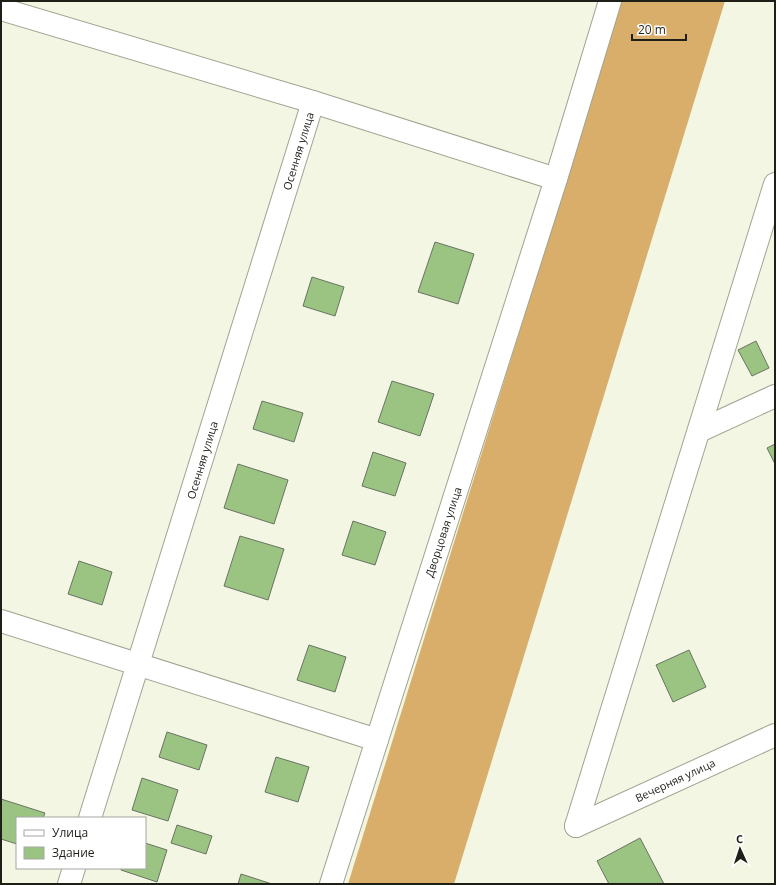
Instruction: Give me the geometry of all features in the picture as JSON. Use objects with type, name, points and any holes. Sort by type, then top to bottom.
[{"type":"street","name":"Дворцовая улица","points":[[331,884],[556,179],[610,1]]},
{"type":"street","points":[[1,9],[313,102],[556,179]]},
{"type":"street","name":"Осенняя улица","points":[[90,817],[313,102]]},
{"type":"street","points":[[699,431],[775,184]]},
{"type":"street","points":[[699,431],[775,396]]},
{"type":"street","name":"Вечерняя улица","points":[[699,431],[576,826],[775,734]]},
{"type":"street","points":[[1,621],[377,740]]},
{"type":"street","points":[[69,884],[74,869]]},
{"type":"shaded area","points":[[622,1],[725,1],[454,884],[348,884]]},
{"type":"building","points":[[435,242],[474,254],[458,304],[418,292]]},
{"type":"building","points":[[312,277],[344,287],[335,316],[303,306]]},
{"type":"building","points":[[756,341],[769,368],[752,376],[738,350]]},
{"type":"building","points":[[392,381],[434,394],[420,436],[378,422]]},
{"type":"building","points":[[262,401],[303,413],[294,442],[253,429]]},
{"type":"building","points":[[775,444],[775,464],[767,448]]},
{"type":"building","points":[[373,452],[406,463],[395,496],[362,486]]},
{"type":"building","points":[[238,464],[288,480],[274,524],[224,508]]},
{"type":"building","points":[[353,521],[386,532],[375,565],[342,555]]},
{"type":"building","points":[[240,536],[284,549],[268,600],[224,586]]},
{"type":"building","points":[[79,561],[112,572],[102,605],[68,594]]},
{"type":"building","points":[[309,645],[346,657],[335,692],[297,680]]},
{"type":"building","points":[[689,650],[706,687],[673,702],[656,665]]},
{"type":"building","points":[[167,732],[207,745],[199,770],[159,757]]},
{"type":"building","points":[[276,757],[309,767],[298,802],[265,792]]},
{"type":"building","points":[[142,778],[178,790],[168,821],[132,810]]},
{"type":"building","points":[[1,799],[45,813],[43,817],[16,817],[16,844],[1,839]]},
{"type":"building","points":[[177,825],[212,836],[206,854],[171,843]]},
{"type":"building","points":[[640,838],[664,884],[609,884],[597,861]]},
{"type":"building","points":[[146,843],[167,850],[157,882],[121,870],[146,869]]},
{"type":"building","points":[[241,874],[272,884],[238,884]]}]
